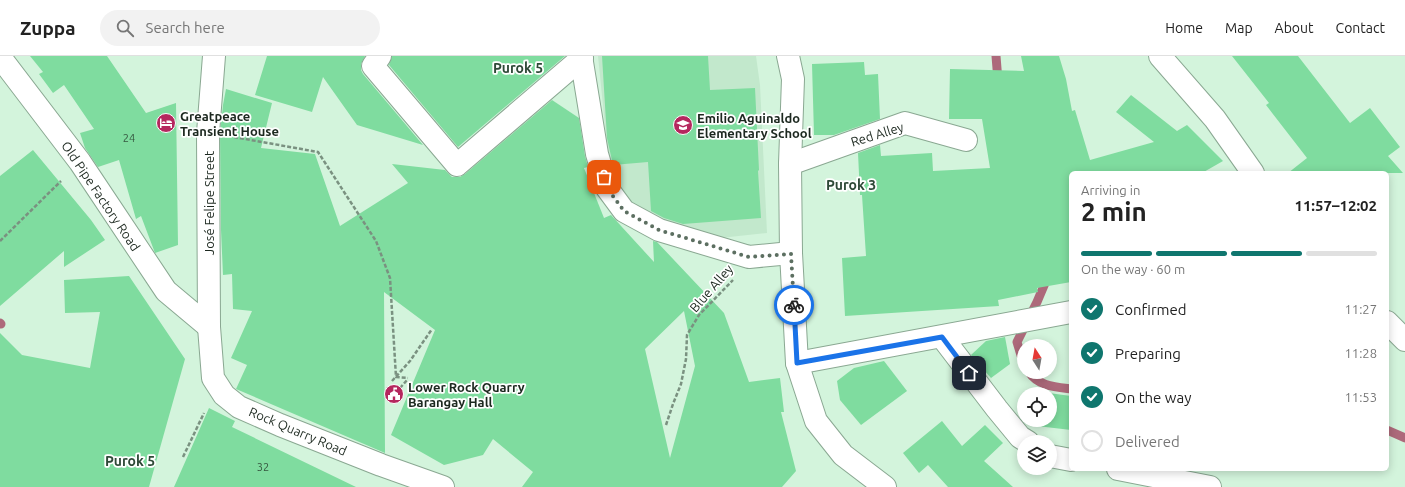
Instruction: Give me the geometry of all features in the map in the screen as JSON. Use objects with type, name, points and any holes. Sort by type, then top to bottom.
[{"type":"street","name":"José Felipe Street","points":[[210,327],[208,133],[214,56]]},
{"type":"street","points":[[380,56],[373,66],[457,165],[581,57]]},
{"type":"street","points":[[788,56],[793,79],[790,164],[791,254],[797,363],[816,421],[843,455],[885,487]]},
{"type":"street","points":[[1160,56],[1215,119],[1252,171]]},
{"type":"street","name":"Old Pipe Factory Road","points":[[0,57],[80,162],[166,291],[210,327]]},
{"type":"street","points":[[581,57],[597,154],[607,188],[624,211],[659,230],[749,257],[791,254]]},
{"type":"street","name":"Red Alley","points":[[790,164],[905,123],[966,140]]},
{"type":"street","points":[[797,363],[1069,312]]},
{"type":"street","points":[[1389,324],[1405,340]]},
{"type":"street","name":"Rock Quarry Road","points":[[210,327],[213,378],[224,395],[239,407],[381,465],[443,487]]},
{"type":"street","points":[[942,337],[1018,435]]},
{"type":"street","points":[[1057,457],[1069,460]]},
{"type":"street","points":[[1128,471],[1210,487]]},
{"type":"path","points":[[230,136],[318,152],[376,241],[390,278],[396,377]]},
{"type":"path","points":[[0,241],[61,181]]},
{"type":"path","name":"Blue Alley","points":[[666,425],[672,404],[681,384],[686,359],[687,335],[699,315],[730,284],[749,257]]},
{"type":"path","points":[[392,381],[410,361],[432,329]]},
{"type":"path","points":[[396,377],[408,378],[400,388]]},
{"type":"path","points":[[183,458],[206,410]]},
{"type":"shaded area","name":"Emilio Aguinaldo Elementary School","points":[[598,56],[756,56],[760,85],[767,233],[720,238],[650,217],[631,202],[614,180],[609,166]]},
{"type":"building","points":[[30,56],[107,56],[146,113],[176,103],[178,245],[155,253],[141,216],[136,219],[119,160],[98,167],[85,148],[80,133],[94,129],[64,85],[53,93],[39,74],[43,72]]},
{"type":"building","points":[[267,56],[365,56],[361,64],[363,74],[423,145],[357,125],[323,77],[312,112],[255,95]]},
{"type":"building","points":[[392,56],[565,56],[458,147],[389,65]]},
{"type":"building","name":"Emilio Aguinaldo Elementary School","points":[[602,56],[708,56],[710,90],[755,88],[761,218],[683,224],[664,218],[651,211],[648,162],[613,165],[607,138]]},
{"type":"building","points":[[1021,56],[1059,56],[1066,79],[1072,111],[1075,110],[1090,160],[1154,142],[1116,112],[1131,95],[1177,131],[1187,125],[1223,161],[1206,171],[1069,171],[1069,282],[1037,288],[1038,292],[998,300],[999,306],[845,316],[842,258],[866,256],[862,195],[860,195],[858,153],[880,145],[881,156],[932,153],[933,171],[990,168],[982,119],[949,119],[950,69],[1024,71]]},
{"type":"building","points":[[1232,56],[1298,56],[1350,123],[1370,108],[1400,147],[1388,156],[1403,173],[1389,173],[1389,171],[1291,171],[1307,158],[1266,105],[1269,103]]},
{"type":"building","points":[[864,62],[865,75],[878,74],[880,119],[834,135],[814,135],[812,64]]},
{"type":"building","points":[[226,89],[272,103],[261,148],[315,154],[340,226],[408,183],[392,164],[445,170],[452,177],[460,177],[552,100],[579,118],[588,167],[584,168],[604,218],[611,215],[654,262],[653,241],[657,242],[724,313],[749,382],[780,378],[784,412],[781,412],[796,471],[782,487],[522,487],[533,472],[493,439],[483,455],[444,465],[391,435],[435,330],[384,292],[385,453],[236,389],[247,365],[231,358],[252,311],[233,309],[232,274],[223,275],[220,133]],"holes":[[[684,311],[695,366],[670,458],[645,349]]]},
{"type":"building","points":[[33,150],[91,220],[105,240],[64,267],[64,251],[0,306],[0,176]]},
{"type":"building","points":[[129,276],[185,359],[149,487],[0,487],[0,333],[22,355],[90,368],[100,312],[65,313],[64,280]]},
{"type":"building","points":[[1005,337],[1010,364],[991,378],[971,355],[986,341]]},
{"type":"building","points":[[884,361],[907,391],[861,425],[840,400],[837,381],[854,368]]},
{"type":"building","points":[[1057,394],[1069,396],[1069,430],[1046,427],[1057,427]]},
{"type":"building","points":[[209,408],[235,421],[232,427],[356,487],[174,487]]},
{"type":"building","points":[[942,421],[962,446],[985,425],[1003,443],[984,461],[1013,487],[948,487],[928,465],[919,473],[903,453]]},
{"type":"waterway","points":[[996,56],[998,81]]},
{"type":"waterway","points":[[1018,339],[1048,276]]},
{"type":"waterway","points":[[1036,379],[1047,385],[1069,389]]},
{"type":"waterway","points":[[1389,431],[1405,438]]},
{"type":"way so far","points":[[604,177],[607,188],[624,211],[659,230],[749,257],[791,254],[794,305]]},
{"type":"place","name":"Greatpeace Transient House","points":[[166,123]]},
{"type":"place","name":"Emilio Aguinaldo Elementary School","points":[[683,125]]},
{"type":"place","name":"Lower Rock Quarry Barangay Hall","points":[[394,394]]},
{"type":"district","name":"Purok 5","points":[[518,68]]},
{"type":"district","name":"Purok 3","points":[[851,185]]},
{"type":"district","name":"Purok 5","points":[[130,461]]},
{"type":"route","points":[[794,305],[797,363],[942,337],[969,373]]}]
